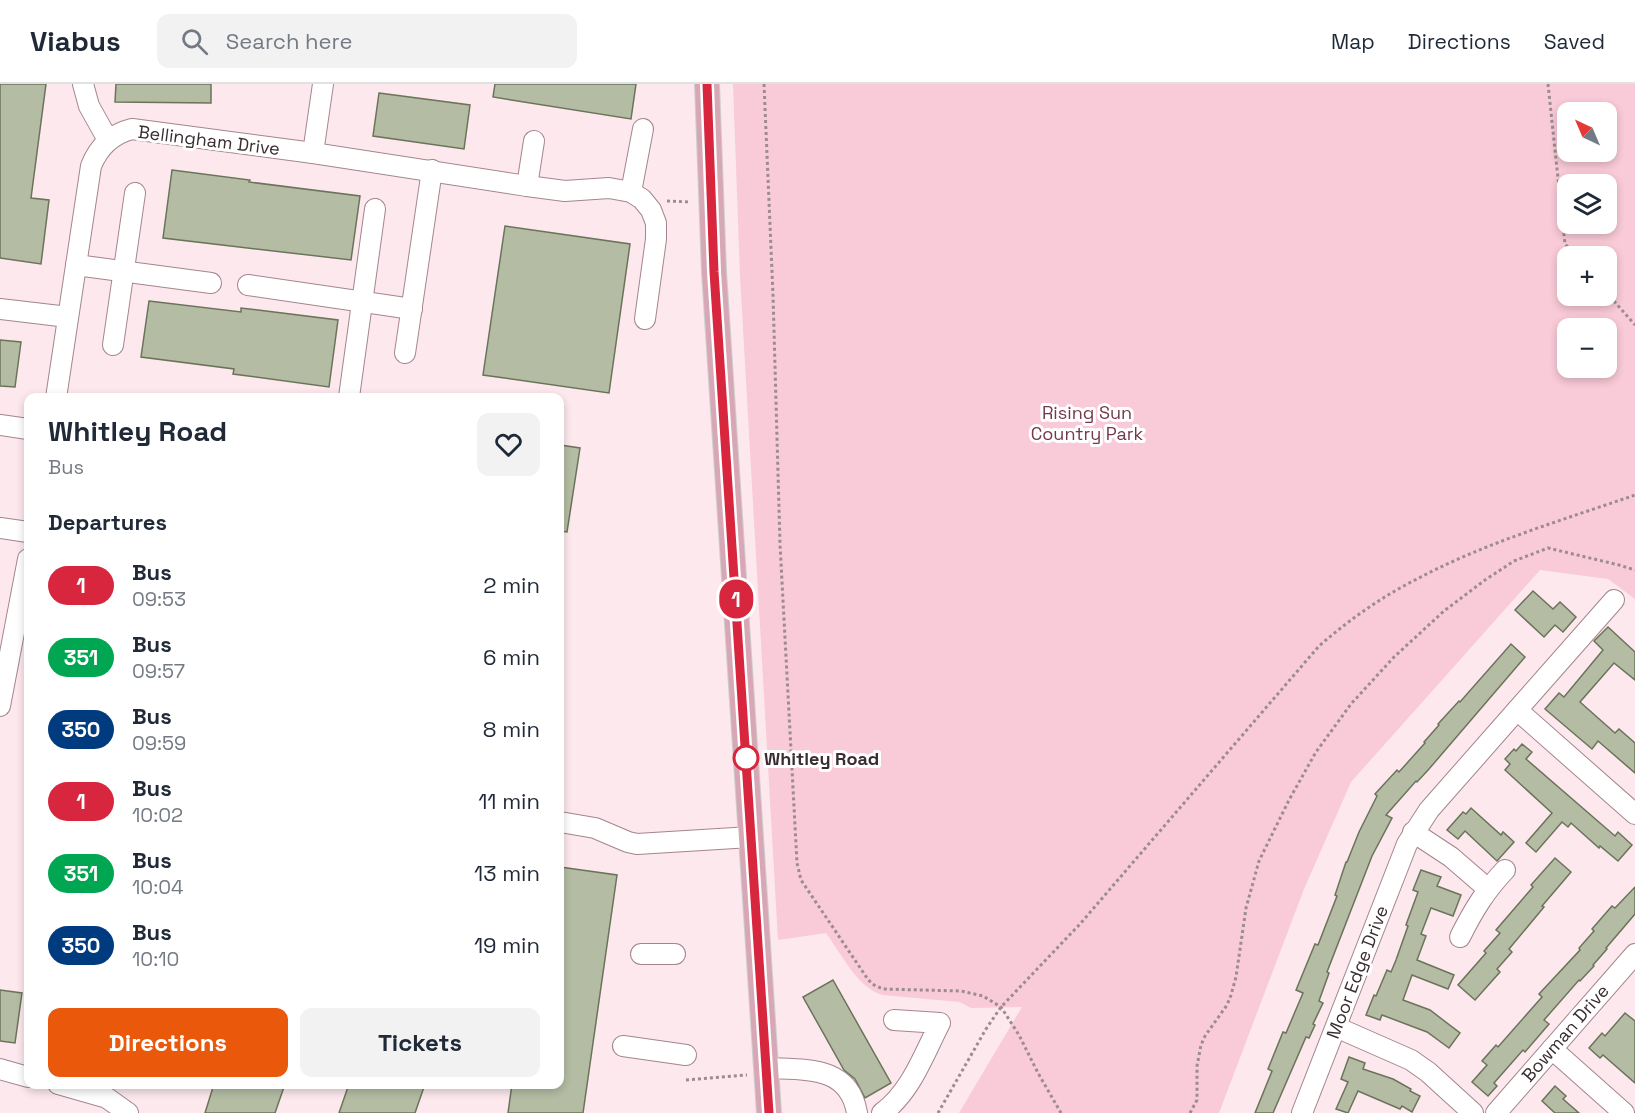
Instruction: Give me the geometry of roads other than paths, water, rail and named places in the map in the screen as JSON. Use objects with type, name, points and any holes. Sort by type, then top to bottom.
[{"type":"main road","points":[[707,84],[714,272],[751,837],[761,1071],[769,1113]]},
{"type":"street","points":[[57,393],[91,166],[99,149],[108,140],[88,106],[83,84]]},
{"type":"street","points":[[313,153],[323,84]]},
{"type":"street","name":"Bellingham Drive","points":[[108,140],[123,131],[140,129],[432,170],[527,186],[565,190],[609,188],[637,196]]},
{"type":"street","points":[[643,129],[637,196],[651,210],[656,223],[656,239],[645,320]]},
{"type":"street","points":[[527,186],[534,141]]},
{"type":"street","points":[[405,353],[432,170]]},
{"type":"street","points":[[112,345],[135,194]]},
{"type":"street","points":[[350,393],[375,209]]},
{"type":"street","points":[[76,265],[211,283]]},
{"type":"street","points":[[248,285],[412,309]]},
{"type":"street","points":[[0,309],[68,316]]},
{"type":"street","points":[[0,425],[24,428]]},
{"type":"street","points":[[0,528],[24,531]]},
{"type":"street","points":[[0,706],[24,580]]},
{"type":"street","name":"Moor Edge Drive","points":[[1302,1113],[1400,858],[1413,832],[1429,810],[1614,600]]},
{"type":"street","points":[[1517,710],[1635,814]]},
{"type":"street","points":[[564,823],[595,828],[637,844],[751,837]]},
{"type":"street","points":[[1413,832],[1451,857],[1488,889]]},
{"type":"street","points":[[1460,938],[1479,901],[1505,870]]},
{"type":"street","points":[[641,954],[675,954]]},
{"type":"street","name":"Bowman Drive","points":[[1496,1113],[1635,954]]},
{"type":"street","points":[[882,1113],[909,1085],[940,1023],[894,1020]]},
{"type":"street","points":[[1336,1027],[1411,1060],[1428,1072],[1473,1113]]},
{"type":"street","points":[[623,1046],[686,1054]]},
{"type":"street","points":[[1552,1049],[1624,1113]]},
{"type":"street","points":[[0,1069],[24,1076]]},
{"type":"street","points":[[761,1071],[812,1071],[831,1076],[845,1086],[851,1094],[857,1113]]},
{"type":"street","points":[[76,1089],[107,1098],[128,1113]]},
{"type":"place","name":"Whitley Road","points":[[746,758]]},
{"type":"park label","name":"Rising Sun Country Park","points":[[1087,422]]}]
